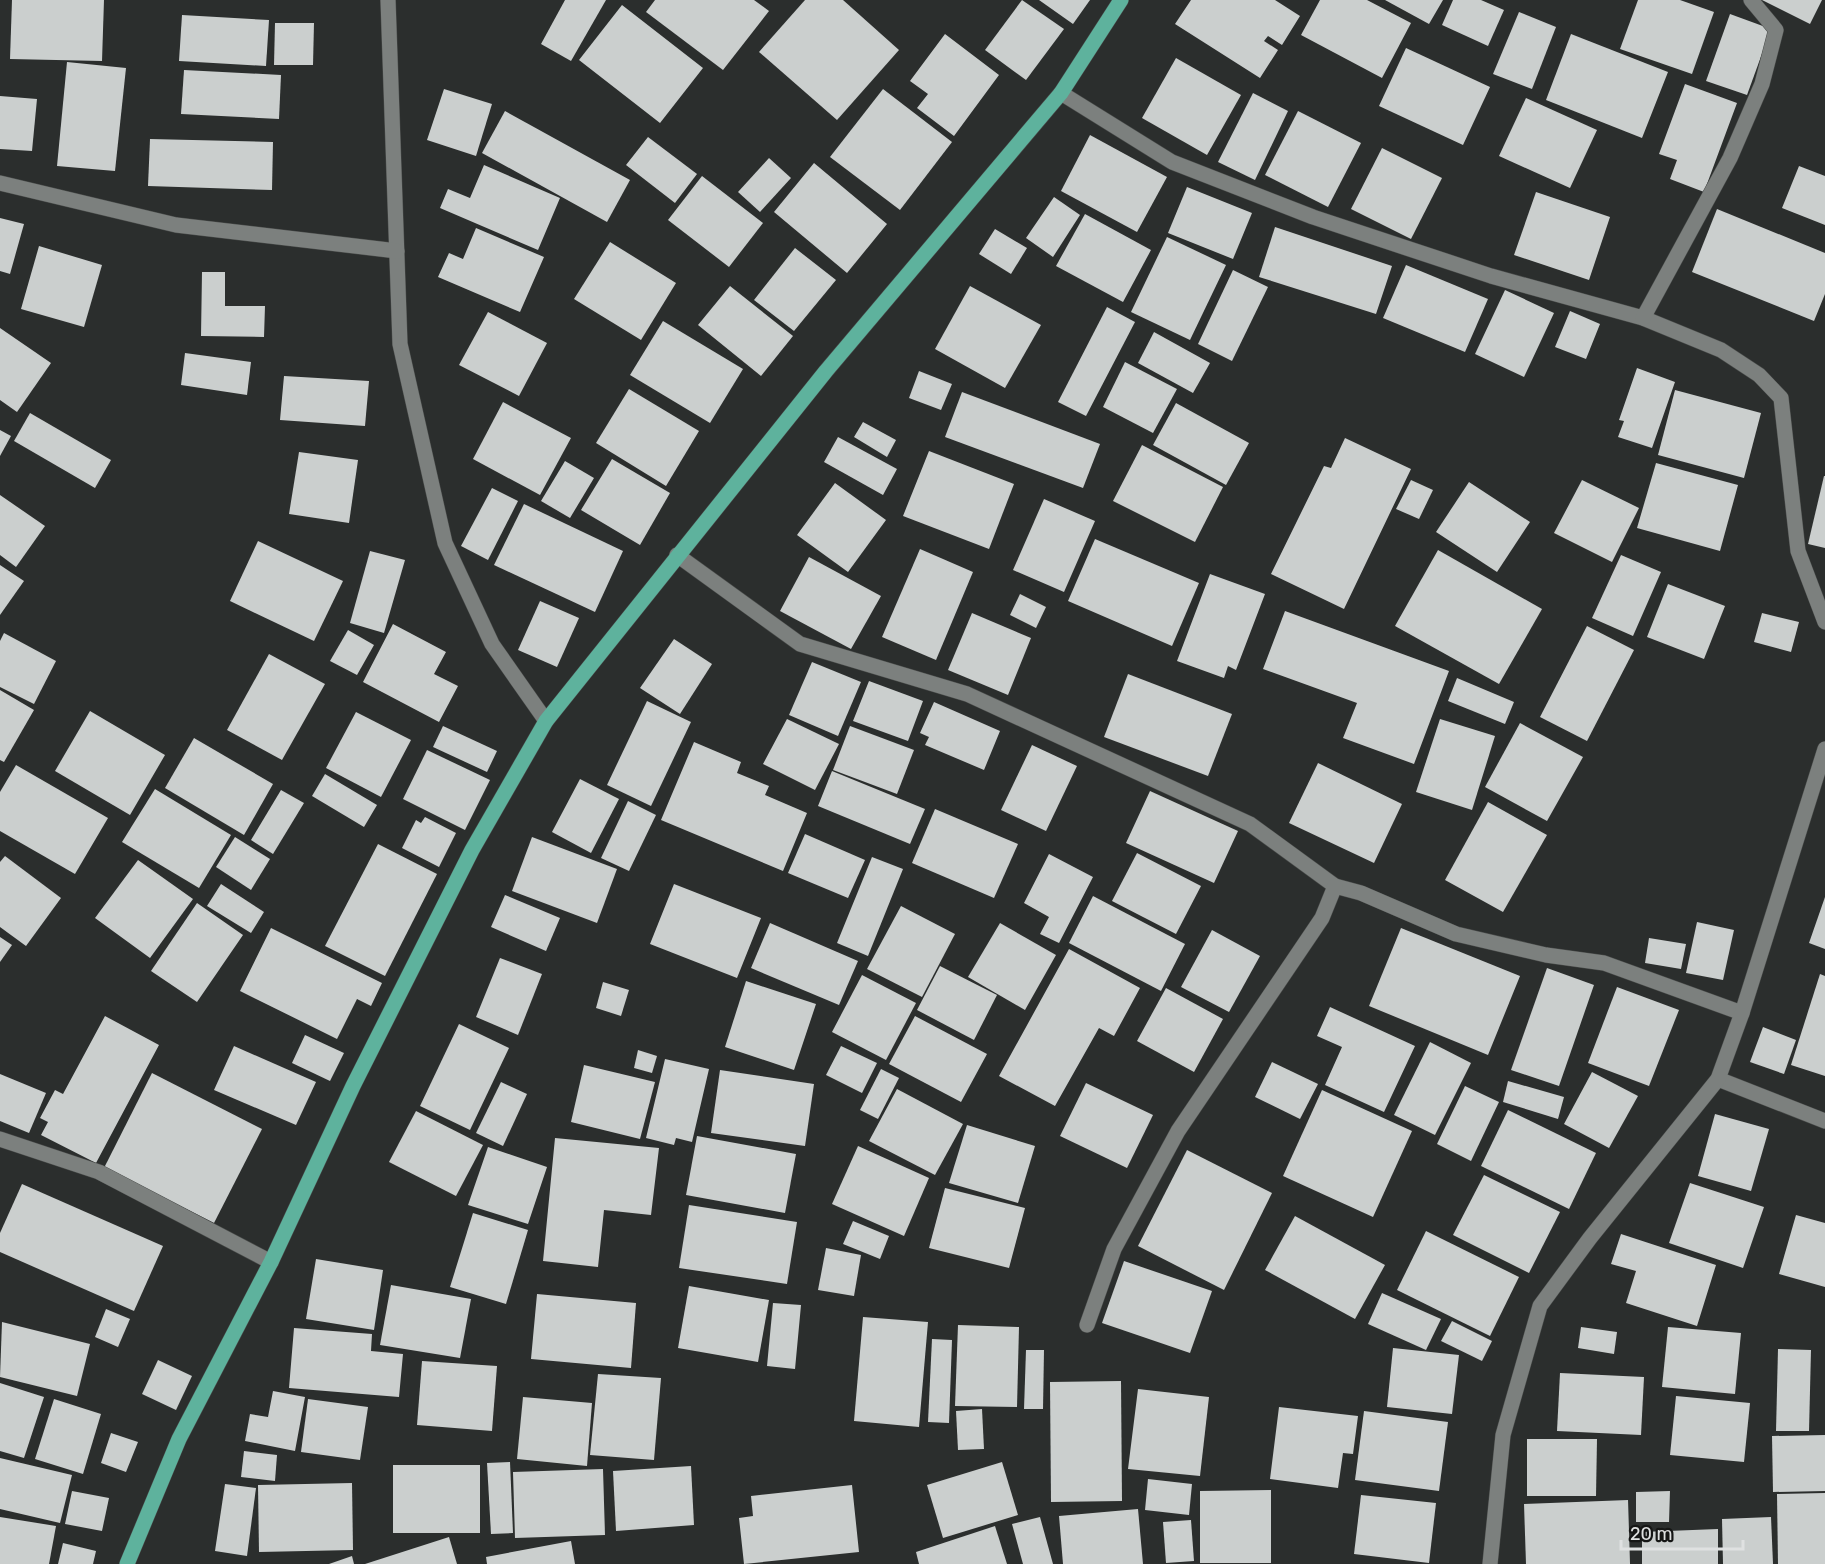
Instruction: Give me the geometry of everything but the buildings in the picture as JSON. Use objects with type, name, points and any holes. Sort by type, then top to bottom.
[{"type":"main road","points":[[127,1564],[179,1439],[271,1262],[353,1086],[472,850],[546,721],[826,371],[1061,93],[1121,0]]},
{"type":"street","points":[[388,0],[400,344],[444,543],[492,644],[546,721]]},
{"type":"street","points":[[1643,318],[1730,158],[1762,84],[1776,30],[1751,0]]},
{"type":"street","points":[[1061,93],[1172,162],[1302,213],[1491,276],[1643,318],[1721,350],[1759,375],[1781,398],[1797,551],[1825,622]]},
{"type":"street","points":[[0,183],[176,225],[396,251]]},
{"type":"street","points":[[677,555],[800,644],[967,694],[1250,824],[1335,886],[1361,893],[1456,934],[1546,955],[1604,963],[1742,1013]]},
{"type":"street","points":[[1490,1564],[1503,1435],[1540,1306],[1590,1238],[1718,1079],[1742,1013],[1825,749]]},
{"type":"street","points":[[1087,1325],[1114,1249],[1178,1131],[1322,918],[1335,886]]},
{"type":"street","points":[[1718,1079],[1825,1121]]},
{"type":"street","points":[[0,1139],[99,1172],[271,1262]]}]
